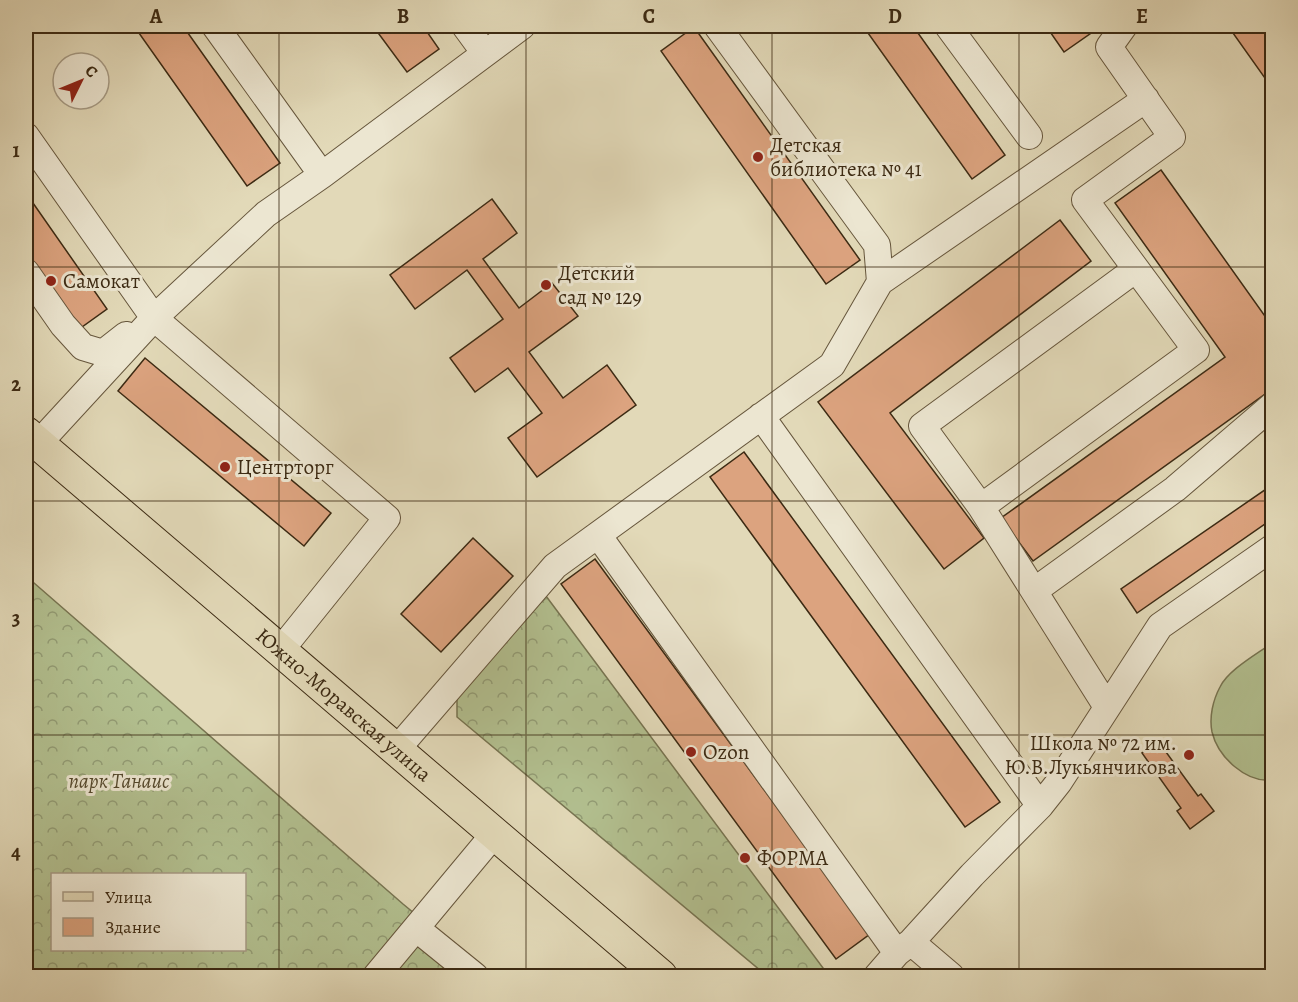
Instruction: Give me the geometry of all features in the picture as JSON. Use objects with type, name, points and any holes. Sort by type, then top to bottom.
[{"type":"main road","name":"Южно-Моравская улица","points":[[32,438],[662,976]]},
{"type":"lane","points":[[215,26],[322,175]]},
{"type":"lane","points":[[465,26],[484,52]]},
{"type":"lane","points":[[26,272],[63,325],[83,347],[103,354],[152,315],[266,214],[522,26]]},
{"type":"lane","points":[[717,26],[877,245],[880,282]]},
{"type":"lane","points":[[948,26],[1029,136]]},
{"type":"lane","points":[[981,507],[1196,350],[1085,200],[1172,137],[1109,47],[1124,26]]},
{"type":"lane","points":[[397,748],[555,566],[832,365],[880,282],[1146,99]]},
{"type":"lane","points":[[26,136],[152,315],[387,518],[280,651]]},
{"type":"lane","points":[[1107,707],[981,507],[922,426],[1136,269]]},
{"type":"lane","points":[[32,438],[152,315]]},
{"type":"lane","points":[[1034,591],[1175,489],[1272,406]]},
{"type":"lane","points":[[761,416],[1040,806]]},
{"type":"lane","points":[[598,535],[904,947],[951,976]]},
{"type":"lane","points":[[877,976],[1040,806],[1059,782],[1160,626],[1272,548]]},
{"type":"lane","points":[[376,976],[495,833]]},
{"type":"lane","points":[[417,929],[475,976]]},
{"type":"green space","name":"парк Танаис","points":[[26,576],[403,904],[490,976],[26,976]]},
{"type":"green space","points":[[546,596],[829,976],[767,976],[457,717],[457,695]]},
{"type":"green space","points":[[1272,643],[1272,780],[1262,780],[1243,773],[1227,759],[1215,741],[1211,715],[1215,697],[1229,674]]},
{"type":"building","points":[[134,26],[183,26],[280,163],[247,186]]},
{"type":"building","points":[[373,26],[423,26],[439,49],[407,72]]},
{"type":"building","points":[[863,26],[913,26],[1005,155],[972,179]]},
{"type":"building","points":[[1046,26],[1090,26],[1094,31],[1064,52]]},
{"type":"building","points":[[1228,26],[1272,26],[1272,88]]},
{"type":"building","points":[[694,27],[860,260],[826,284],[661,51]]},
{"type":"building","points":[[1161,170],[1272,326],[1272,389],[1033,561],[1001,518],[1225,357],[1115,203]]},
{"type":"building","points":[[26,193],[107,309],[75,332],[26,263]]},
{"type":"building","points":[[492,199],[517,233],[483,259],[519,308],[552,283],[578,316],[529,352],[563,398],[607,365],[636,405],[537,477],[508,438],[542,413],[508,368],[475,392],[450,358],[503,319],[467,270],[415,309],[390,275]]},
{"type":"building","points":[[1060,220],[1091,261],[890,413],[984,538],[944,569],[818,402]]},
{"type":"building","points":[[145,358],[331,513],[304,546],[118,391]]},
{"type":"building","points":[[744,452],[1000,802],[965,827],[710,477]]},
{"type":"building","points":[[1272,485],[1272,519],[1137,613],[1121,589]]},
{"type":"building","points":[[473,538],[513,576],[441,652],[401,614]]},
{"type":"building","points":[[595,559],[870,934],[836,959],[561,584]]},
{"type":"building","points":[[1158,741],[1198,796],[1201,794],[1214,811],[1190,829],[1177,811],[1181,808],[1142,753]]},
{"type":"place","name":"Детская библиотека № 41","points":[[758,157]]},
{"type":"place","name":"Самокат","points":[[51,281]]},
{"type":"place","name":"Детский сад № 129","points":[[546,285]]},
{"type":"place","name":"Центрторг","points":[[225,467]]},
{"type":"place","name":"Ozon","points":[[691,752]]},
{"type":"place","name":"Школа № 72 им. Ю.В.Лукьянчикова","points":[[1189,755]]},
{"type":"place","name":"ФОРМА","points":[[745,858]]}]
